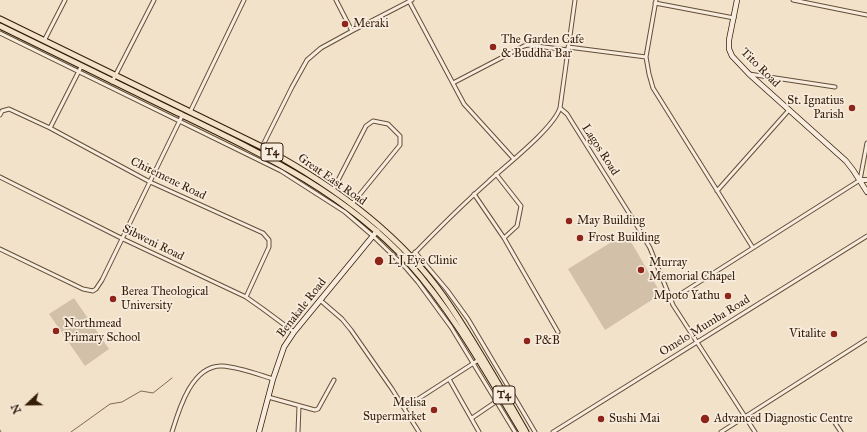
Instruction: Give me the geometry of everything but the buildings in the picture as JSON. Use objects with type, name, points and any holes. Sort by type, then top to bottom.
[{"type":"main road","name":"Tito Road","points":[[738,0],[729,40],[730,52],[734,60],[846,161],[867,192]]},
{"type":"main road","name":"Great East Road","points":[[0,19],[285,159],[352,204],[388,235],[408,259],[444,297],[504,408],[522,432]]},
{"type":"main road","name":"Great East Road","points":[[0,26],[285,167],[347,207],[375,234],[408,259]]},
{"type":"main road","points":[[860,180],[867,180]]},
{"type":"main road","name":"Benakale Road","points":[[259,432],[284,345],[375,234]]},
{"type":"main road","name":"Great East Road","points":[[478,360],[526,432]]},
{"type":"street","points":[[44,41],[66,0]]},
{"type":"street","points":[[112,82],[154,0]]},
{"type":"street","points":[[190,112],[244,0]]},
{"type":"street","points":[[336,0],[352,31]]},
{"type":"street","points":[[408,259],[474,194],[552,122],[556,116],[560,108],[575,0]]},
{"type":"street","points":[[793,0],[867,15]]},
{"type":"street","points":[[262,147],[292,87],[308,60],[321,48],[411,1],[467,108],[513,158]]},
{"type":"street","points":[[734,18],[656,1],[646,57],[653,88],[753,248]]},
{"type":"street","points":[[0,33],[281,171],[345,212],[375,234],[418,282],[451,327],[478,360],[497,401],[504,408],[515,432]]},
{"type":"street","points":[[453,83],[528,45],[646,57]]},
{"type":"street","points":[[50,128],[81,66]]},
{"type":"street","points":[[749,74],[835,87]]},
{"type":"street","name":"Lagos Road","points":[[560,108],[567,114],[644,238],[671,300],[755,432]]},
{"type":"street","name":"Chitemene Road","points":[[1,113],[10,109],[50,128],[150,182],[263,233],[269,240],[269,247],[246,297]]},
{"type":"street","points":[[717,191],[789,110]]},
{"type":"street","points":[[0,249],[83,289],[89,291],[96,289],[123,239],[182,116]]},
{"type":"street","points":[[333,190],[366,126],[373,121],[388,124],[400,136],[400,144],[352,204]]},
{"type":"street","points":[[671,300],[860,180],[867,143]]},
{"type":"street","points":[[496,174],[521,206],[517,226],[504,238]]},
{"type":"street","name":"Sibweni Road","points":[[0,177],[123,239],[246,297],[294,332]]},
{"type":"street","points":[[474,194],[504,238],[558,332]]},
{"type":"street","name":"Omelo Mumba Road","points":[[553,432],[867,236]]},
{"type":"street","points":[[415,252],[447,290],[468,319],[535,432]]},
{"type":"street","points":[[320,300],[342,319],[377,366],[419,432]]},
{"type":"street","points":[[721,432],[867,338]]},
{"type":"street","points":[[404,408],[478,360]]},
{"type":"street","points":[[172,432],[179,410],[189,390],[197,377],[208,369],[216,366],[228,367],[273,379]]},
{"type":"street","points":[[449,379],[479,432]]},
{"type":"street","points":[[268,397],[313,410],[318,409],[334,380]]},
{"type":"street","points":[[472,418],[497,401]]},
{"type":"street","points":[[298,432],[299,406]]},
{"type":"street","points":[[835,423],[841,432]]},
{"type":"shaded area","points":[[626,233],[661,294],[605,330],[568,269]]},
{"type":"shaded area","points":[[74,298],[109,349],[85,366],[49,314]]},
{"type":"waterway","points":[[71,432],[110,404],[122,402],[141,391],[153,393],[172,378]]},
{"type":"place","name":"Meraki","points":[[345,24]]},
{"type":"place","name":"The Garden Cafe & Buddha Bar","points":[[493,47]]},
{"type":"place","name":"St. Ignatius Parish","points":[[852,108]]},
{"type":"place","name":"May Building","points":[[569,221]]},
{"type":"place","name":"Frost Building","points":[[580,238]]},
{"type":"place","name":"L.J Eye Clinic","points":[[379,261]]},
{"type":"place","name":"Murray Memorial Chapel","points":[[641,270]]},
{"type":"place","name":"Mpoto Yathu","points":[[728,296]]},
{"type":"place","name":"Berea Theological University","points":[[113,299]]},
{"type":"place","name":"Northmead Primary School","points":[[56,331]]},
{"type":"place","name":"Vitalite","points":[[834,334]]},
{"type":"place","name":"P&B","points":[[527,341]]},
{"type":"place","name":"Melisa Supermarket","points":[[434,410]]},
{"type":"place","name":"Sushi Mai","points":[[601,419]]},
{"type":"place","name":"Advanced Diagnostic Centre","points":[[705,419]]}]
